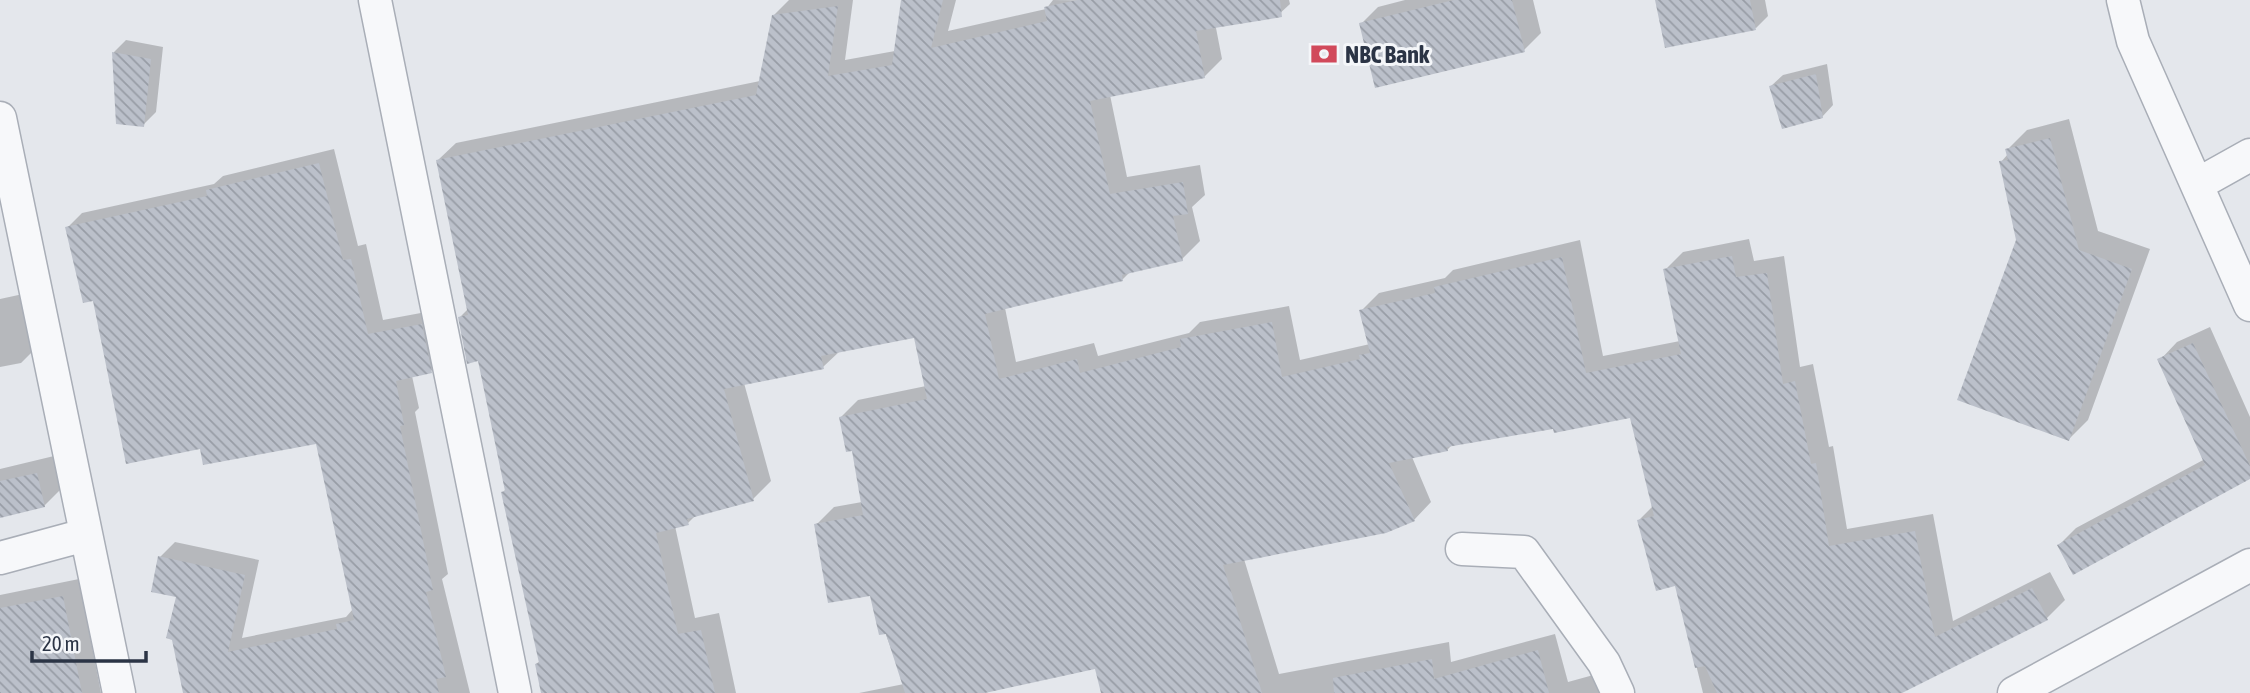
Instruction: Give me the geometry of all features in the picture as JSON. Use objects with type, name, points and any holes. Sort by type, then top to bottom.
[{"type":"street","points":[[376,0],[515,693]]},
{"type":"street","points":[[2123,0],[2133,41],[2250,305]]},
{"type":"street","points":[[0,118],[119,693]]},
{"type":"street","points":[[2198,184],[2250,155]]},
{"type":"street","points":[[0,558],[85,535]]},
{"type":"street","points":[[1462,549],[1524,552],[1604,663],[1618,693]]},
{"type":"street","points":[[2014,693],[2250,565]]},
{"type":"building","points":[[901,0],[943,0],[931,48],[1047,21],[1044,7],[1078,0],[1280,0],[1282,17],[1196,31],[1205,78],[1090,101],[1110,194],[1183,182],[1188,214],[1173,216],[1183,261],[1122,275],[1123,281],[985,314],[999,379],[1077,359],[1080,373],[1181,347],[1180,339],[1272,322],[1282,377],[1360,359],[1359,355],[1370,353],[1359,310],[1435,293],[1434,287],[1562,257],[1586,373],[1681,354],[1663,269],[1732,256],[1736,277],[1767,273],[1783,384],[1795,381],[1811,464],[1816,463],[1829,546],[1915,531],[1935,637],[2032,588],[2048,620],[1902,693],[1717,693],[1705,666],[1695,668],[1675,586],[1656,591],[1637,520],[1654,516],[1630,418],[1554,433],[1553,429],[1447,447],[1448,451],[1389,463],[1415,521],[1386,533],[1223,565],[1262,693],[1101,693],[1095,669],[985,693],[905,693],[886,634],[879,635],[870,596],[828,603],[814,524],[863,515],[852,451],[846,452],[839,417],[927,399],[914,338],[821,356],[824,369],[724,389],[754,501],[687,519],[689,525],[656,533],[678,634],[701,630],[715,693],[541,693],[535,664],[539,663],[501,492],[505,491],[478,361],[467,364],[458,317],[468,315],[436,160],[756,95],[772,15],[838,6],[828,76],[892,65]]},
{"type":"building","points":[[1454,0],[1512,0],[1525,52],[1375,88],[1359,23]]},
{"type":"building","points":[[1655,0],[1750,0],[1756,30],[1665,48]]},
{"type":"building","points":[[112,52],[151,59],[144,127],[116,124]]},
{"type":"building","points":[[1816,74],[1823,118],[1782,129],[1769,86]]},
{"type":"building","points":[[2050,138],[2079,250],[2132,269],[2069,441],[1957,400],[2016,240],[1999,161],[2008,160],[2005,149]]},
{"type":"building","points":[[319,163],[343,260],[351,259],[368,334],[422,324],[432,373],[396,381],[404,425],[400,426],[433,590],[426,592],[446,677],[436,679],[439,693],[183,693],[172,640],[166,638],[176,597],[151,592],[158,556],[245,575],[228,652],[337,629],[336,624],[354,620],[316,444],[203,465],[200,449],[126,464],[93,301],[83,303],[65,227],[207,196],[206,190]]},
{"type":"building","points":[[2193,343],[2250,466],[2250,479],[2073,575],[2057,545],[2205,465],[2157,359]]},
{"type":"building","points":[[37,473],[45,507],[0,518],[0,481]]},
{"type":"building","points":[[63,596],[82,693],[0,693],[0,608]]},
{"type":"building","points":[[1538,650],[1549,693],[1334,693],[1333,678],[1432,659],[1434,679]]},
{"type":"place","name":"NBC Bank","points":[[1324,54]]}]
